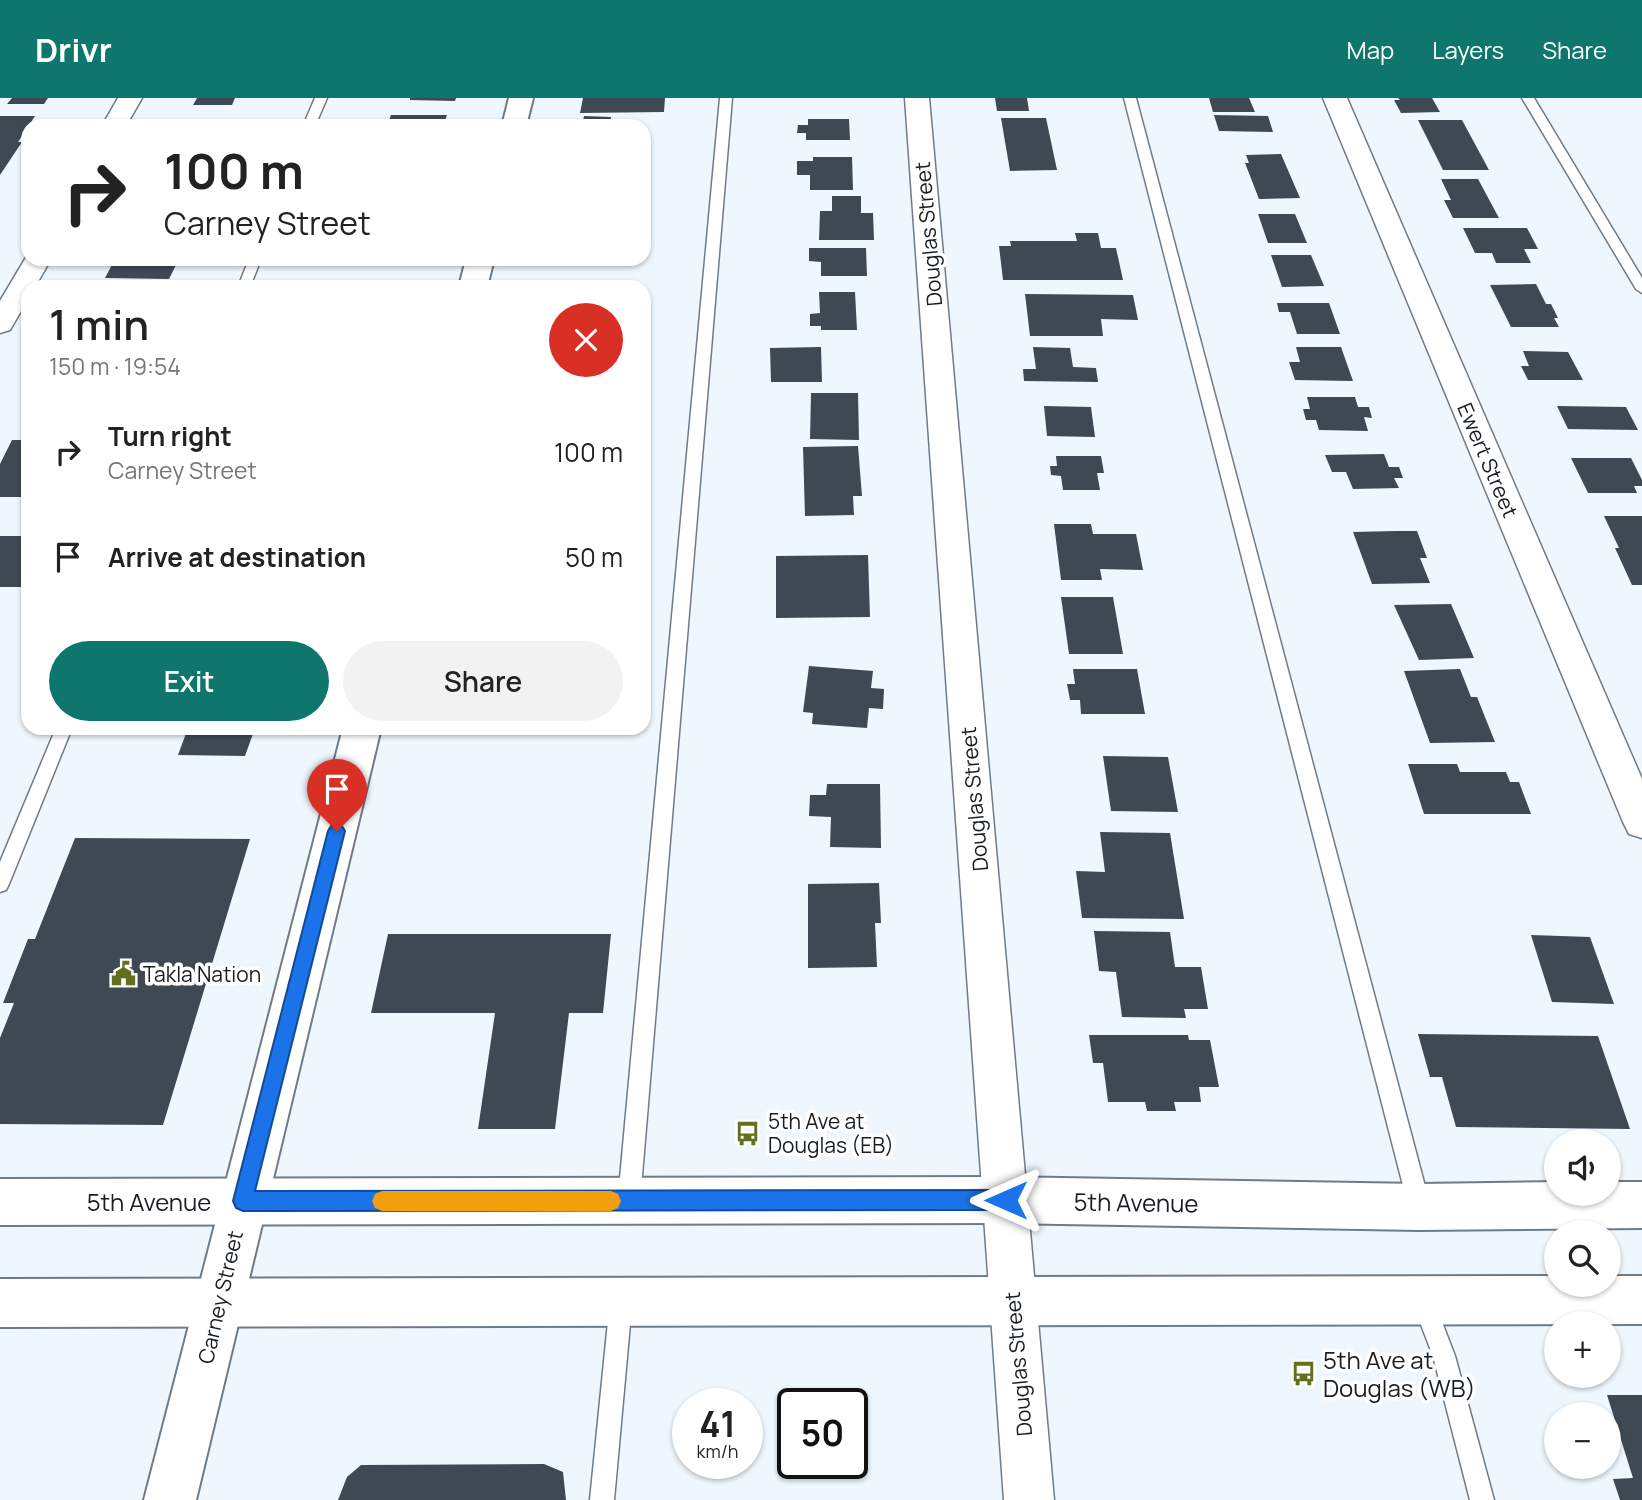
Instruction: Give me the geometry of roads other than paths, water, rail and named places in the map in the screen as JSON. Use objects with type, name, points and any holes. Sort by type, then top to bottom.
[{"type":"main road","points":[[516,119],[521,98]]},
{"type":"main road","name":"Carney Street","points":[[170,1500],[360,735]]},
{"type":"main road","name":"5th Avenue","points":[[0,1202],[1006,1200],[1419,1207],[1642,1205]]},
{"type":"main road","points":[[0,1303],[1642,1300]]},
{"type":"street","points":[[118,119],[130,98]]},
{"type":"street","name":"Douglas Street","points":[[916,98],[1029,1500]]},
{"type":"street","name":"Ewert Street","points":[[1335,98],[1642,822]]},
{"type":"street","points":[[0,324],[21,288]]},
{"type":"lane","points":[[312,119],[321,98]]},
{"type":"lane","points":[[629,1201],[726,98]]},
{"type":"lane","points":[[1130,98],[1419,1207]]},
{"type":"lane","points":[[1528,98],[1642,289]]},
{"type":"lane","points":[[0,884],[61,735]]},
{"type":"lane","points":[[1423,1301],[1444,1356],[1482,1500]]},
{"type":"lane","points":[[602,1500],[621,1302]]},
{"type":"place","name":"Takla Nation","points":[[123,974]]},
{"type":"place","name":"5th Ave at Douglas (EB)","points":[[748,1133]]},
{"type":"place","name":"5th Ave at Douglas (WB)","points":[[1303,1373]]}]
